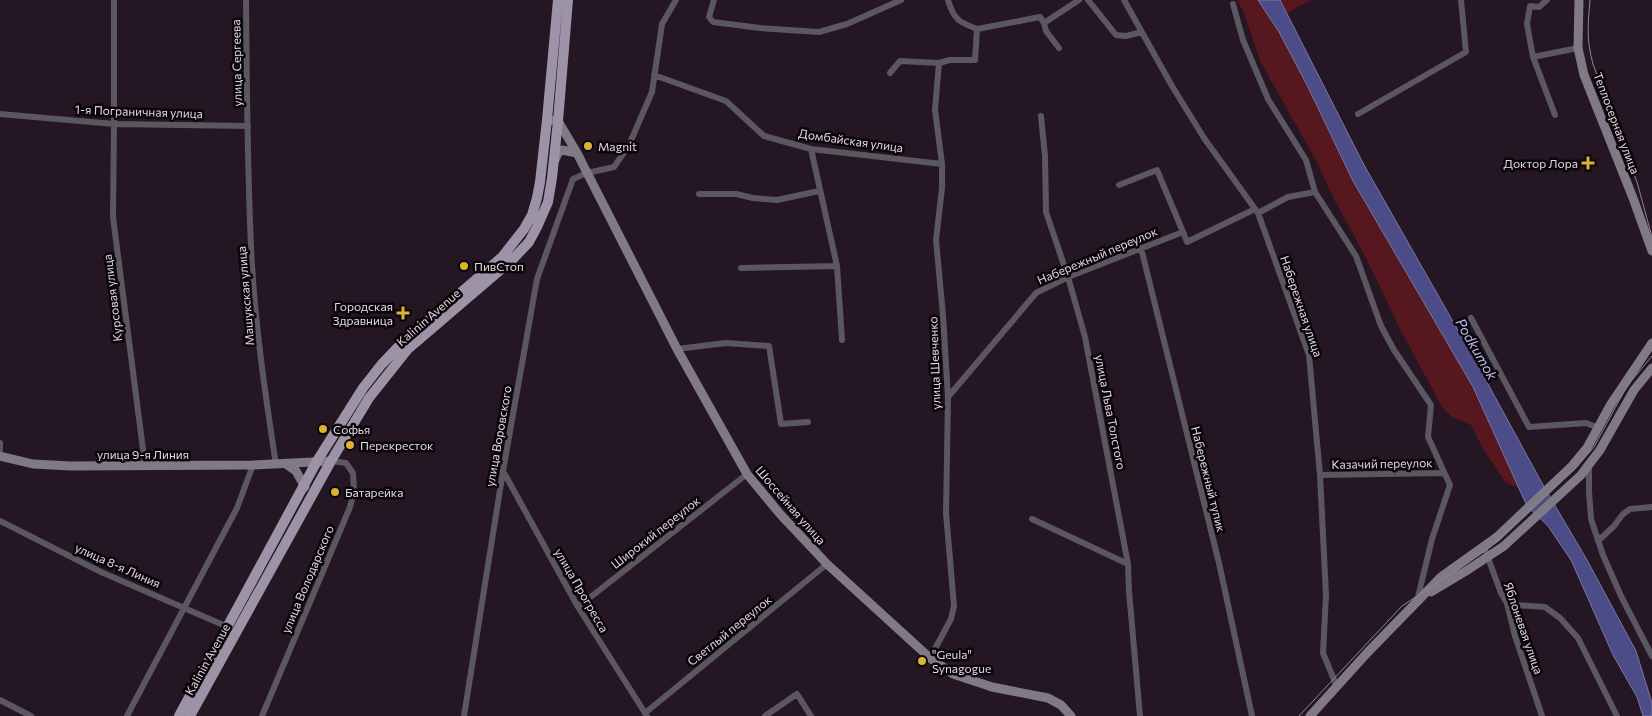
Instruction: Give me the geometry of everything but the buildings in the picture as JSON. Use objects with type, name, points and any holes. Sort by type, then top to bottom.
[{"type":"main road","name":"Kalinin Avenue","points":[[190,716],[331,461],[369,398],[408,349],[501,271],[529,242],[543,216],[548,202],[554,162],[553,120],[558,0]]},
{"type":"main road","name":"Kalinin Avenue","points":[[179,716],[318,461],[363,388],[400,345],[502,257],[516,242],[532,215],[553,120],[568,0]]},
{"type":"main road","name":"Теплосерная улица","points":[[1579,0],[1578,48],[1584,75],[1652,251]]},
{"type":"main road","name":"Шоссейная улица","points":[[553,120],[577,153],[677,348],[747,474],[780,514],[827,564],[930,658],[953,674],[992,687],[1048,698],[1061,705],[1071,716]]},
{"type":"main road","points":[[554,162],[558,152],[562,150],[577,153]]},
{"type":"main road","points":[[1310,716],[1368,652],[1441,577],[1497,537],[1572,466],[1587,448],[1611,404],[1652,344]]},
{"type":"main road","points":[[1417,601],[1504,546],[1581,475],[1600,450],[1634,390],[1652,368]]},
{"type":"main road","name":"улица 9-я Линия","points":[[0,456],[10,460],[46,466],[253,465],[331,461]]},
{"type":"main road","points":[[286,464],[296,471],[305,487]]},
{"type":"street","name":"Курсовая улица","points":[[114,0],[113,217],[145,465]]},
{"type":"street","name":"улица Сергеева","points":[[246,0],[248,126]]},
{"type":"street","points":[[587,173],[614,167],[629,145],[652,92],[662,24],[676,0]]},
{"type":"street","points":[[714,0],[709,17],[713,22],[760,28],[819,32],[848,24],[901,0]]},
{"type":"street","points":[[948,0],[958,22],[978,29],[1040,17],[1046,31],[1059,48]]},
{"type":"street","points":[[1044,23],[1079,0]]},
{"type":"street","points":[[1088,0],[1116,35],[1126,36],[1142,32]]},
{"type":"street","name":"Набережная улица","points":[[1124,0],[1172,86],[1204,138],[1257,211],[1309,355],[1320,475],[1326,595],[1324,653],[1337,687]]},
{"type":"street","points":[[1358,114],[1466,52],[1461,0]]},
{"type":"street","points":[[1547,0],[1539,7],[1530,6],[1527,24],[1533,57],[1555,115]]},
{"type":"street","points":[[1233,4],[1243,40],[1268,99],[1306,160],[1315,192],[1356,256],[1381,326],[1394,350],[1431,405],[1428,437],[1450,485],[1432,539],[1417,601]]},
{"type":"street","points":[[890,73],[900,61],[939,62],[975,60],[978,29]]},
{"type":"street","points":[[1533,57],[1578,48]]},
{"type":"street","name":"улица Шевченко","points":[[930,658],[951,619],[954,606],[946,513],[948,397],[936,240],[942,188],[942,164],[935,110],[939,62]]},
{"type":"street","name":"Домбайская улица","points":[[654,75],[726,101],[764,136],[811,148],[942,164]]},
{"type":"street","name":"1-я Пограничная улица","points":[[0,114],[114,126],[248,126]]},
{"type":"street","name":"улица Льва Толстого","points":[[1041,116],[1045,156],[1046,212],[1086,337],[1128,564],[1140,716]]},
{"type":"street","name":"Машукская улица","points":[[248,126],[252,266],[276,464]]},
{"type":"street","points":[[811,148],[837,266],[842,340]]},
{"type":"street","points":[[1119,185],[1157,170],[1187,242],[1288,197],[1315,192]]},
{"type":"street","name":"улица Воровского","points":[[464,716],[538,278],[573,179],[587,173]]},
{"type":"street","points":[[699,194],[736,194],[777,200],[819,191]]},
{"type":"street","name":"Набережный переулок","points":[[948,397],[1036,293],[1068,277],[1183,232]]},
{"type":"street","name":"Набережный тупик","points":[[1141,248],[1219,563],[1252,716]]},
{"type":"street","points":[[741,268],[837,266]]},
{"type":"street","points":[[1471,318],[1529,427],[1586,423],[1598,428]]},
{"type":"street","points":[[677,348],[726,343],[769,346],[781,424],[808,422]]},
{"type":"street","points":[[0,443],[0,450]]},
{"type":"street","name":"улица Володарского","points":[[262,716],[350,508],[354,491],[353,473],[346,463],[331,461]]},
{"type":"street","points":[[127,716],[237,508],[253,465]]},
{"type":"street","points":[[1589,465],[1588,491],[1591,519],[1598,541],[1621,596],[1652,655]]},
{"type":"street","name":"улица Прогресса","points":[[504,472],[578,607],[646,715]]},
{"type":"street","name":"Казачий переулок","points":[[1320,475],[1444,473]]},
{"type":"street","name":"Широкий переулок","points":[[578,607],[747,474]]},
{"type":"street","points":[[1598,541],[1630,509],[1652,507]]},
{"type":"street","points":[[1032,519],[1128,564]]},
{"type":"street","name":"улица 8-я Линия","points":[[0,521],[101,572],[228,627]]},
{"type":"street","name":"Яблоневая улица","points":[[1484,547],[1507,603],[1515,636],[1542,716]]},
{"type":"street","name":"Светлый переулок","points":[[646,715],[827,564]]},
{"type":"street","points":[[1507,603],[1517,606],[1545,607],[1560,618],[1578,638],[1617,716]]},
{"type":"street","points":[[766,716],[797,694],[812,716]]},
{"type":"street","points":[[0,700],[31,716]]},
{"type":"shaded area","points":[[1237,0],[1258,0],[1279,32],[1307,85],[1353,181],[1473,387],[1519,488],[1506,483],[1483,449],[1471,425],[1452,417],[1442,407],[1400,329],[1317,162],[1260,61],[1244,13]]},
{"type":"shaded area","points":[[1258,0],[1280,0],[1364,165],[1587,560],[1636,651],[1652,703],[1652,716],[1643,716],[1637,697],[1613,655],[1571,560],[1548,526],[1527,506],[1473,387],[1353,181],[1307,85],[1279,32]]},
{"type":"shaded area","points":[[1280,0],[1311,0],[1287,13]]},
{"type":"tram line","points":[[1590,0],[1588,39],[1593,64],[1637,182],[1652,237]]},
{"type":"tram line","points":[[1299,716],[1402,606],[1488,549],[1575,469],[1594,447],[1627,386],[1652,356]]},
{"type":"place","name":"Magnit","points":[[588,146]]},
{"type":"place","name":"Доктор Лора","points":[[1588,163]]},
{"type":"place","name":"ПивСтоп","points":[[464,266]]},
{"type":"place","name":"Городская Здравница","points":[[403,313]]},
{"type":"place","name":"Софья","points":[[323,429]]},
{"type":"place","name":"Перекресток","points":[[350,445]]},
{"type":"place","name":"Батарейка","points":[[335,492]]},
{"type":"place","name":"\"Geula\" Synagogue","points":[[922,661]]},
{"type":"water label","name":"Podkumok","points":[[1477,349]]}]
